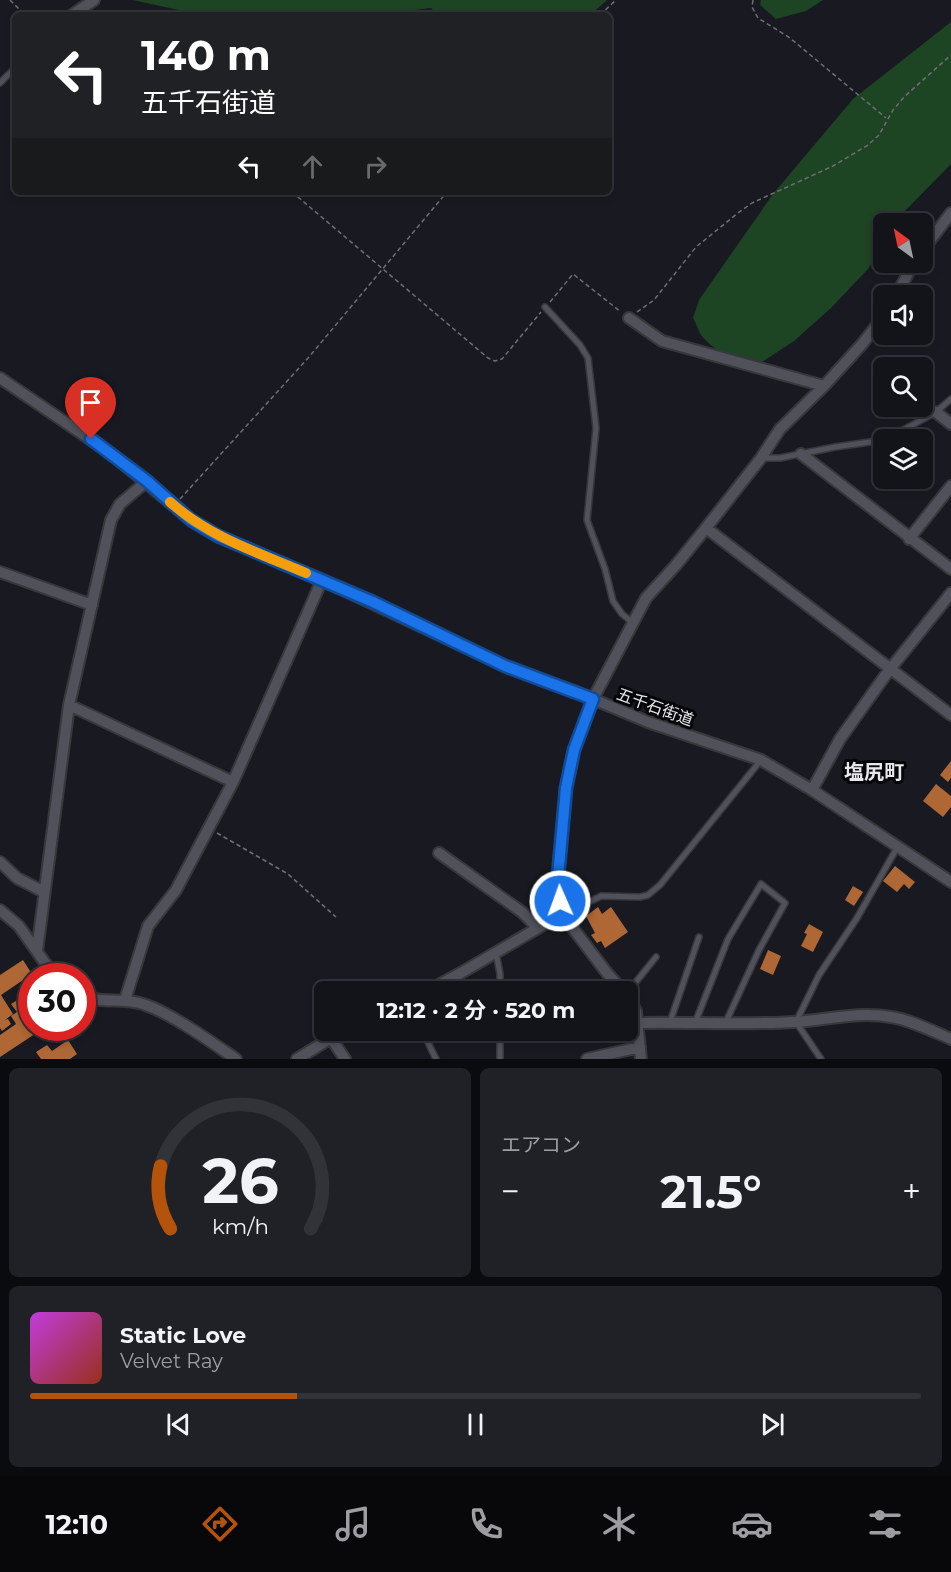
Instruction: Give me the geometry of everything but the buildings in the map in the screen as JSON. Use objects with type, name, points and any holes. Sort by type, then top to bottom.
[{"type":"street","points":[[76,12],[94,0]]},
{"type":"street","points":[[933,237],[951,213]]},
{"type":"street","points":[[629,318],[662,341],[824,386]]},
{"type":"street","points":[[615,981],[562,914],[557,888],[566,788],[574,750],[593,699],[646,598],[706,528],[761,458],[780,429],[824,386],[873,330]]},
{"type":"street","name":"五千石街道","points":[[0,378],[54,413],[147,481],[191,520],[218,536],[322,580],[505,666],[648,722],[761,760],[812,790],[951,882]]},
{"type":"street","points":[[936,412],[951,424]]},
{"type":"street","points":[[801,454],[951,569]]},
{"type":"street","points":[[37,951],[69,705],[111,520],[120,504],[147,481]]},
{"type":"street","points":[[909,538],[951,486]]},
{"type":"street","points":[[706,528],[951,715]]},
{"type":"street","points":[[0,572],[92,605]]},
{"type":"street","points":[[125,1000],[148,926],[176,890],[233,782],[322,580]]},
{"type":"street","points":[[812,790],[840,739],[886,674],[951,593]]},
{"type":"street","points":[[69,705],[233,782]]},
{"type":"street","points":[[439,853],[522,912],[537,927]]},
{"type":"street","points":[[0,862],[16,878],[44,892]]},
{"type":"street","points":[[0,910],[20,926],[45,963]]},
{"type":"street","points":[[446,981],[562,914]]},
{"type":"street","points":[[96,998],[125,1000],[143,1004],[161,1012],[236,1059]]},
{"type":"street","points":[[641,1059],[638,1023],[796,1022],[869,1014],[892,1017],[926,1028],[951,1040]]},
{"type":"street","points":[[297,1059],[326,1041]]},
{"type":"street","points":[[333,1041],[345,1059]]},
{"type":"street","points":[[587,1059],[640,1047]]},
{"type":"lane","points":[[0,83],[12,71]]},
{"type":"lane","points":[[545,307],[580,345],[588,358],[596,428],[587,520],[605,569],[613,601],[622,614],[632,622]]},
{"type":"lane","points":[[904,429],[936,412],[951,399]]},
{"type":"lane","points":[[761,458],[780,458],[873,442]]},
{"type":"lane","points":[[562,914],[601,896],[648,896],[660,885],[761,760]]},
{"type":"lane","points":[[820,1059],[796,1022],[819,975],[857,918],[898,846]]},
{"type":"lane","points":[[695,1023],[728,939],[761,884],[785,903],[759,950],[725,1024]]},
{"type":"lane","points":[[670,1022],[699,937]]},
{"type":"lane","points":[[496,953],[500,981]]},
{"type":"lane","points":[[636,981],[656,957]]},
{"type":"lane","points":[[427,1041],[436,1059]]},
{"type":"lane","points":[[500,1041],[500,1059]]},
{"type":"path","points":[[10,0],[22,12]]},
{"type":"path","points":[[603,12],[616,0]]},
{"type":"path","points":[[753,0],[752,7],[758,18],[790,38],[887,119]]},
{"type":"path","points":[[296,195],[488,358],[495,361],[502,359],[573,274],[629,318],[654,300],[696,247],[738,213],[752,203],[855,154],[879,135],[887,119],[905,96],[951,56]]},
{"type":"path","points":[[174,506],[309,357],[444,195]]},
{"type":"path","points":[[209,828],[288,874],[336,917]]},
{"type":"green space","points":[[133,0],[607,0],[593,12],[434,12],[431,8],[400,12],[187,12]]},
{"type":"green space","points":[[761,0],[823,0],[806,11],[776,19],[760,5]]},
{"type":"green space","points":[[951,22],[951,164],[903,213],[873,213],[873,261],[831,308],[794,341],[756,366],[719,351],[701,335],[693,318],[699,300],[773,194],[853,99]]},
{"type":"slow traffic","points":[[170,502],[191,520],[218,536],[306,573]]},
{"type":"district","name":"塩尻町","points":[[874,772]]},
{"type":"route","points":[[91,439],[147,481],[191,520],[218,536],[373,602],[505,666],[593,699],[574,750],[566,788],[557,888],[560,901]]}]
